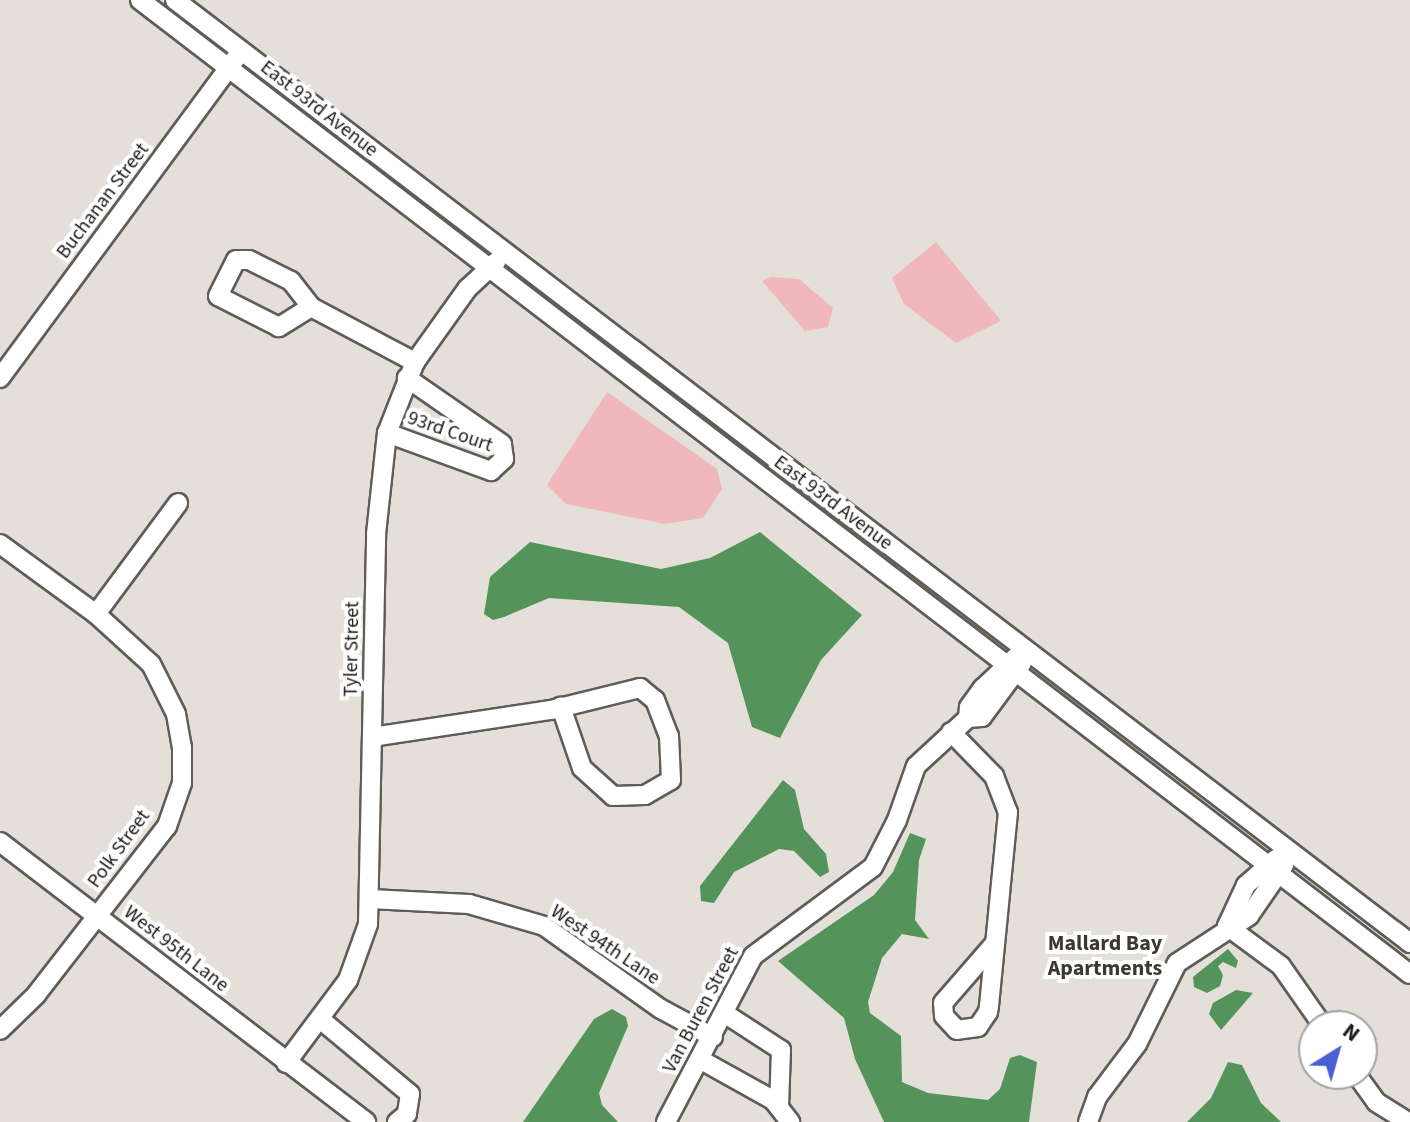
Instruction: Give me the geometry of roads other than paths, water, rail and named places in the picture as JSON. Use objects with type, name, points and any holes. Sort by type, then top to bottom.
[{"type":"street","name":"East 93rd Avenue","points":[[140,0],[1410,974]]},
{"type":"street","name":"East 93rd Avenue","points":[[175,0],[1410,943]]},
{"type":"street","name":"Buchanan Street","points":[[0,378],[241,51]]},
{"type":"street","name":"Tyler Street","points":[[286,1063],[320,1019],[361,952],[370,899],[378,475],[387,433],[411,370],[467,289],[507,252]]},
{"type":"street","points":[[311,307],[279,327],[218,296],[236,260],[249,260],[291,281],[311,307],[411,370]]},
{"type":"street","name":"93rd Court","points":[[387,433],[491,471],[504,459],[502,444],[411,370]]},
{"type":"street","points":[[0,544],[96,614],[178,503]]},
{"type":"street","name":"Polk Street","points":[[0,1030],[36,995],[167,826],[182,783],[176,714],[151,664],[96,614]]},
{"type":"street","name":"Van Buren Street","points":[[666,1122],[753,956],[873,867],[897,820],[916,766],[968,718],[969,707],[1013,668],[1026,650]]},
{"type":"street","points":[[372,737],[561,707],[640,688],[655,700],[669,736],[671,780],[645,795],[613,796],[582,768],[561,707]]},
{"type":"street","points":[[951,732],[994,776],[1008,812],[995,943]]},
{"type":"street","name":"West 95th Lane","points":[[0,842],[366,1122]]},
{"type":"street","points":[[1088,1122],[1097,1097],[1137,1044],[1177,963],[1227,926],[1249,916],[1274,869],[1290,850]]},
{"type":"street","name":"West 94th Lane","points":[[370,899],[469,904],[544,926],[661,1009],[713,1037]]},
{"type":"street","points":[[1227,926],[1281,966],[1312,1010]]},
{"type":"street","points":[[724,1013],[781,1050],[779,1107]]},
{"type":"street","points":[[320,1019],[410,1094],[407,1114],[397,1122]]},
{"type":"street","points":[[701,1060],[779,1107],[790,1122]]},
{"type":"street","points":[[1367,1090],[1376,1102],[1408,1122]]},
{"type":"district","name":"Mallard Bay Apartments","points":[[1105,956]]}]
